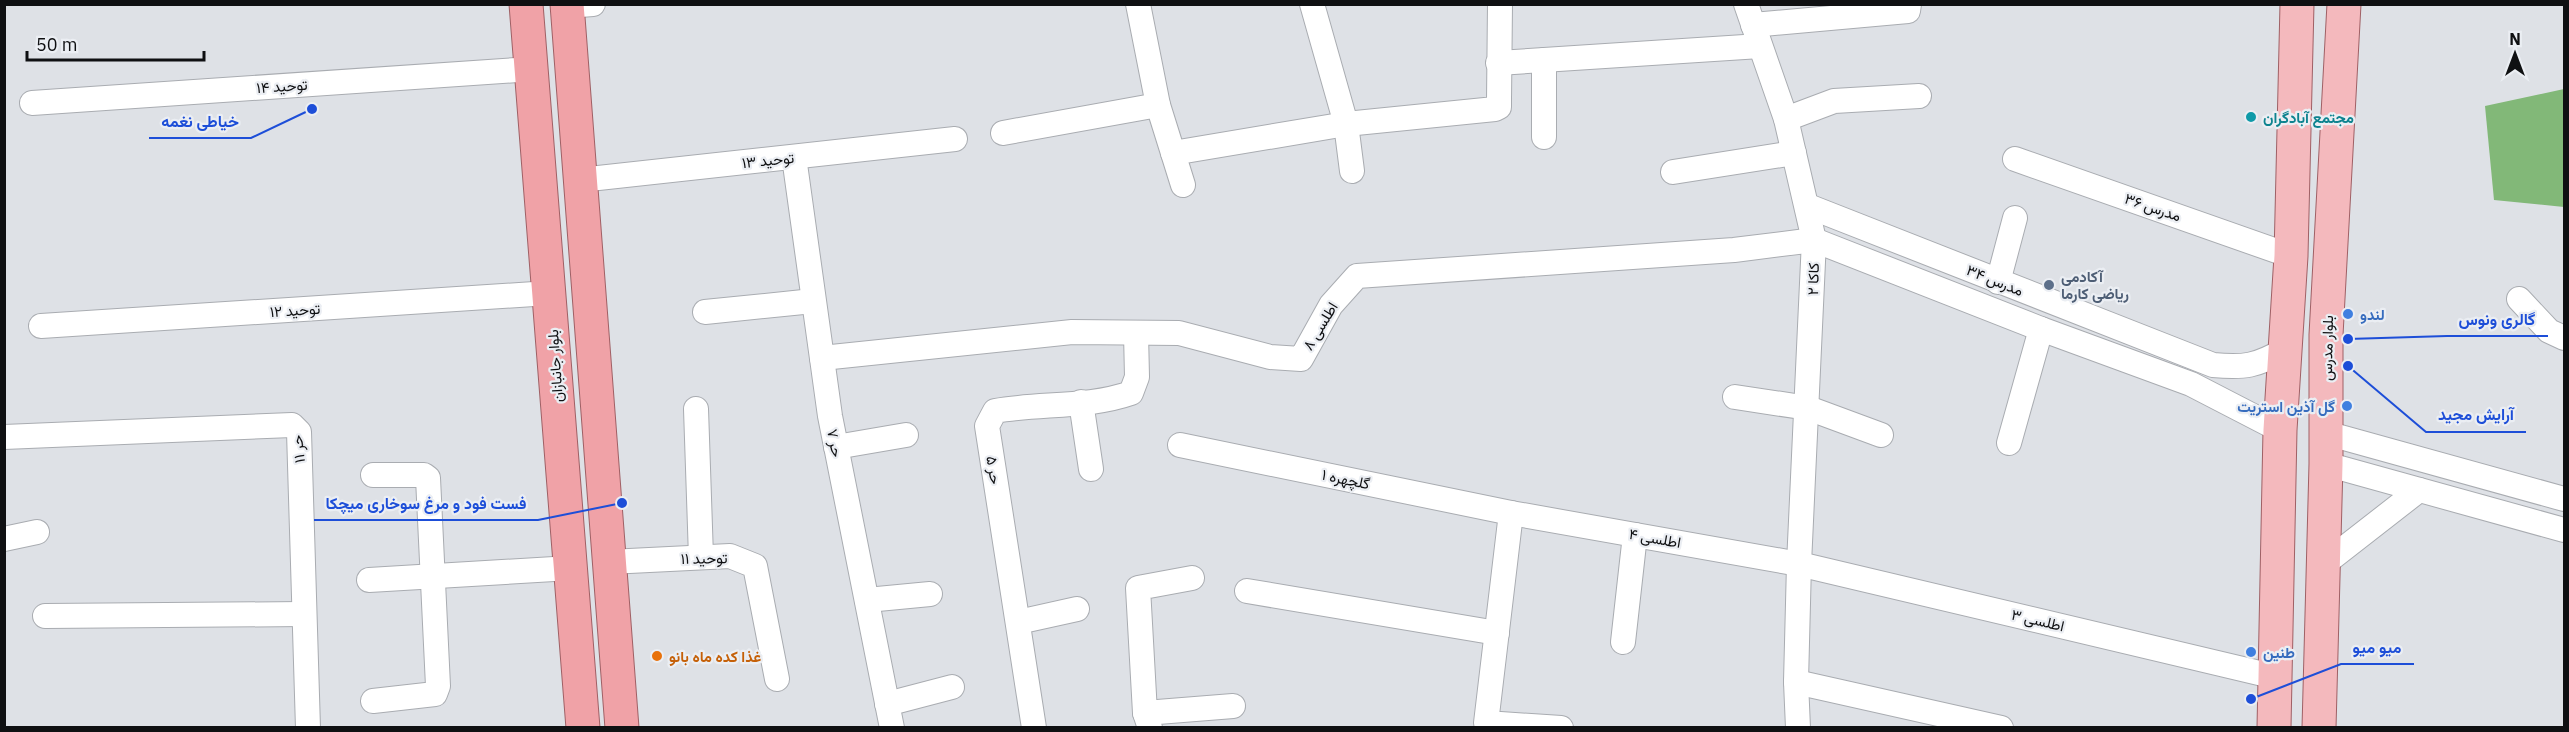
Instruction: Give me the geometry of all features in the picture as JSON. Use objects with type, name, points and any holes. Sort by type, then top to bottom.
[{"type":"highway","name":"بلوار جانبازان","points":[[526,4],[583,728]]},
{"type":"highway","points":[[576,5],[580,180],[622,728]]},
{"type":"main road","points":[[2274,728],[2280,430],[2292,256],[2297,4]]},
{"type":"main road","name":"بلوار مدرس","points":[[2319,728],[2324,564],[2326,335],[2344,4]]},
{"type":"street","points":[[1138,4],[1158,105],[1183,185]]},
{"type":"street","points":[[1312,4],[1346,124],[1352,171]]},
{"type":"street","points":[[1173,153],[1346,124],[1499,107],[1500,4]]},
{"type":"street","points":[[1498,63],[1544,60],[1753,25],[1800,12],[1908,10],[1909,4]]},
{"type":"street","name":"کاکا ۲","points":[[1753,25],[1786,119],[1808,206],[1814,240],[1799,564],[1796,682],[1798,728]]},
{"type":"street","points":[[1544,60],[1544,137]]},
{"type":"street","name":"توحید ۱۴","points":[[32,103],[532,69]]},
{"type":"street","points":[[1786,119],[1834,101],[1918,96]]},
{"type":"street","points":[[1003,133],[1158,105]]},
{"type":"street","name":"توحید ۱۳","points":[[580,180],[955,139]]},
{"type":"street","points":[[1673,172],[1794,153]]},
{"type":"street","name":"حر ۷","points":[[794,157],[813,301],[836,447],[892,728]]},
{"type":"street","name":"مدرس ۳۶","points":[[2015,159],[2292,256]]},
{"type":"street","name":"مدرس ۳۴","points":[[1808,206],[2213,365],[2244,368],[2267,360],[2284,350]]},
{"type":"street","points":[[1998,282],[2015,218]]},
{"type":"street","name":"مدرس ۳۴","points":[[1814,240],[2041,329],[2191,384],[2280,430]]},
{"type":"street","name":"اطلسی ۸","points":[[822,358],[1072,332],[1179,333],[1270,357],[1301,358],[1331,304],[1357,276],[1734,250],[1814,240]]},
{"type":"street","name":"توحید ۱۲","points":[[41,326],[549,293]]},
{"type":"street","points":[[2518,299],[2549,331],[2565,338]]},
{"type":"street","points":[[705,312],[813,301]]},
{"type":"street","points":[[2009,443],[2041,329]]},
{"type":"street","name":"حر ۵","points":[[1034,728],[987,426],[995,411],[1028,405],[1110,400],[1131,393],[1137,377],[1136,333]]},
{"type":"street","points":[[1735,397],[1808,408],[1881,435]]},
{"type":"street","points":[[1081,402],[1091,469]]},
{"type":"street","points":[[696,409],[701,557]]},
{"type":"street","name":"حر ۱۱","points":[[4,437],[292,425],[299,432],[308,728]]},
{"type":"street","points":[[836,447],[906,435]]},
{"type":"street","name":"گلچهره ۱","points":[[1180,445],[1511,513]]},
{"type":"street","points":[[2326,448],[2419,490],[2565,530]]},
{"type":"street","points":[[2326,448],[2533,490],[2565,499]]},
{"type":"street","points":[[373,475],[424,475],[428,478],[434,575],[437,691],[435,694],[373,701]]},
{"type":"street","points":[[2324,564],[2419,490]]},
{"type":"street","points":[[2522,519],[2533,490]]},
{"type":"street","points":[[1511,513],[1486,723],[1561,728]]},
{"type":"street","name":"اطلسی ۴","points":[[1511,513],[1799,564]]},
{"type":"street","points":[[4,538],[37,532]]},
{"type":"street","points":[[1623,642],[1635,535]]},
{"type":"street","name":"توحید ۱۱","points":[[609,562],[730,556],[755,566],[777,679]]},
{"type":"street","name":"اطلسی ۳","points":[[1799,564],[2276,677]]},
{"type":"street","points":[[369,580],[571,568]]},
{"type":"street","points":[[1192,578],[1138,588],[1147,720],[1233,706]]},
{"type":"street","points":[[1247,591],[1497,633]]},
{"type":"street","points":[[867,600],[930,594]]},
{"type":"street","points":[[1018,622],[1077,609]]},
{"type":"street","points":[[45,616],[303,614]]},
{"type":"street","points":[[1796,682],[2001,728]]},
{"type":"street","points":[[887,704],[952,687]]},
{"type":"green space","points":[[2564,89],[2564,207],[2494,200],[2485,106]]},
{"type":"place","name":"خیاطی نغمه","points":[[312,109]]},
{"type":"place","name":"مجتمع آبادگران","points":[[2251,117]]},
{"type":"place","name":"آکادمی ریاضی کارما","points":[[2049,285]]},
{"type":"place","name":"لندو","points":[[2348,314]]},
{"type":"place","name":"گالری ونوس","points":[[2348,339]]},
{"type":"place","name":"آرایش مجید","points":[[2348,366]]},
{"type":"place","name":"گل آذین استریت","points":[[2347,406]]},
{"type":"place","name":"فست فود و مرغ سوخاری میچکا","points":[[622,503]]},
{"type":"place","name":"طنین","points":[[2251,652]]},
{"type":"place","name":"غذا کده ماه بانو","points":[[657,656]]},
{"type":"place","name":"میو میو","points":[[2251,699]]}]
